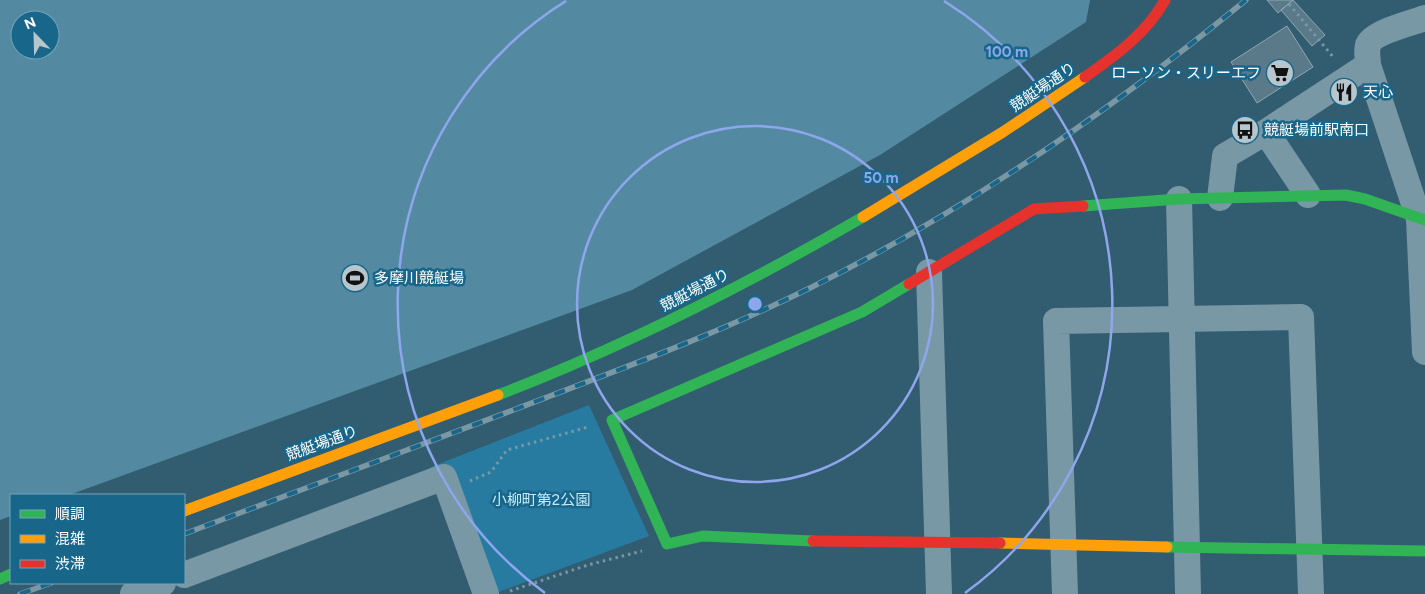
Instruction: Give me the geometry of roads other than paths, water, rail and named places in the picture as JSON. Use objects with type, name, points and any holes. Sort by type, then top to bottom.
[{"type":"street","name":"競艇場通り","points":[[185,511],[557,371],[656,326],[764,271],[856,220],[1049,103],[1130,44],[1149,25],[1165,0]]},
{"type":"street","points":[[1425,18],[1374,37],[1368,44],[1367,52],[1368,65],[1422,220],[1425,352]]},
{"type":"street","points":[[1220,198],[1225,156],[1266,132],[1368,65]]},
{"type":"street","points":[[1266,132],[1308,195]]},
{"type":"street","points":[[1422,220],[1346,194],[1179,199],[1034,209],[862,312],[612,420],[667,544],[703,536],[814,541],[938,541],[1064,546],[1187,546],[1309,551],[1425,551]]},
{"type":"street","points":[[1179,199],[1188,594]]},
{"type":"street","points":[[929,272],[939,594]]},
{"type":"street","points":[[1065,594],[1056,322],[1301,317],[1311,594]]},
{"type":"street","points":[[185,575],[444,477],[497,593]]},
{"type":"street","points":[[133,594],[160,584]]},
{"type":"railway","points":[[185,534],[664,352],[810,288],[925,226],[1036,156],[1143,81],[1246,0]]},
{"type":"railway","points":[[20,594],[48,584]]},
{"type":"place","name":"ローソン・スリーエフ","points":[[1280,73]]},
{"type":"place","name":"天心","points":[[1344,92]]},
{"type":"place","name":"競艇場前駅南口","points":[[1245,130]]},
{"type":"place","name":"多摩川競艇場","points":[[355,278]]},
{"type":"park label","name":"小柳町第2公園","points":[[541,500]]}]
